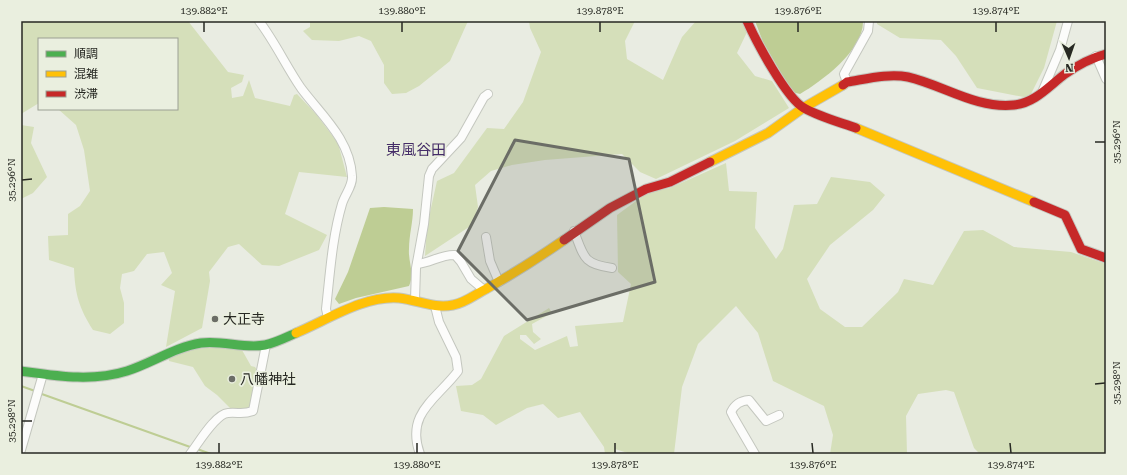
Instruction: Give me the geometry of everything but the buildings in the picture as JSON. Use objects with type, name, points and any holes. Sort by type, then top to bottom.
[{"type":"street","points":[[259,21],[301,86],[340,138],[350,162],[352,177],[349,190],[342,203],[332,245],[326,309],[328,318]]},
{"type":"street","points":[[747,21],[755,40],[791,97],[803,108],[869,132],[1065,215],[1081,249],[1106,258]]},
{"type":"street","points":[[847,82],[844,74],[868,31],[869,21]]},
{"type":"street","points":[[1043,91],[1060,50],[1068,21]]},
{"type":"street","points":[[21,371],[62,378],[105,376],[127,371],[172,352],[201,343],[226,342],[248,346],[266,345],[347,309],[378,300],[399,298],[415,300],[435,306],[454,306],[528,265],[574,231],[610,208],[646,189],[670,182],[768,133],[803,108],[847,82],[880,77],[907,77],[957,95],[1000,106],[1014,105],[1030,101],[1076,67],[1096,56],[1106,54]]},
{"type":"street","points":[[1096,56],[1106,79]]},
{"type":"street","points":[[415,300],[417,264],[424,224],[429,176],[432,169],[461,138],[484,97],[488,94]]},
{"type":"street","points":[[574,231],[584,256],[589,262],[596,266],[612,268]]},
{"type":"street","points":[[486,237],[490,260],[499,282]]},
{"type":"street","points":[[417,264],[428,263],[443,257],[455,255],[471,279],[484,290]]},
{"type":"street","points":[[420,454],[416,442],[416,429],[420,413],[458,371],[456,357],[438,322],[435,306]]},
{"type":"street","points":[[190,454],[216,420],[227,413],[244,414],[253,411],[266,345]]},
{"type":"street","points":[[21,450],[43,374]]},
{"type":"street","points":[[755,454],[734,418],[732,412],[733,408],[743,400],[749,400],[766,421],[779,415]]},
{"type":"highlighted area","points":[[515,140],[629,159],[655,282],[527,320],[458,251]]},
{"type":"shaded area","points":[[21,21],[188,21],[228,72],[244,75],[242,82],[231,88],[232,98],[243,96],[249,80],[255,98],[290,106],[294,95],[297,94],[316,114],[338,143],[347,177],[299,172],[285,214],[327,235],[319,250],[279,266],[262,265],[239,244],[228,247],[209,272],[210,281],[202,328],[166,347],[175,291],[161,285],[172,273],[164,252],[147,254],[134,271],[122,274],[120,288],[124,303],[124,323],[110,334],[93,330],[81,308],[75,286],[74,268],[49,260],[48,236],[68,235],[68,214],[80,206],[90,191],[84,150],[76,125],[59,110],[178,110],[178,38],[38,38],[38,104],[21,114]]},
{"type":"shaded area","points":[[310,21],[468,21],[450,61],[419,86],[406,93],[392,94],[384,83],[384,65],[371,41],[359,36],[339,41],[312,40],[303,31],[310,27]]},
{"type":"shaded area","points":[[529,21],[635,21],[625,41],[627,59],[663,80],[682,37],[696,21],[743,21],[747,32],[737,53],[755,76],[772,81],[789,108],[735,141],[656,179],[640,172],[622,154],[545,160],[512,165],[491,171],[475,185],[478,207],[472,225],[425,256],[427,226],[437,181],[454,173],[487,128],[504,129],[523,102],[541,52],[530,28]]},
{"type":"shaded area","points":[[755,21],[863,21],[857,43],[840,64],[800,94],[792,92],[763,42]]},
{"type":"shaded area","points":[[877,21],[1057,21],[1044,68],[1029,98],[977,88],[956,56],[941,40],[900,38],[877,24]]},
{"type":"shaded area","points":[[21,125],[34,127],[31,143],[47,177],[33,193],[21,199]]},
{"type":"shaded area","points":[[726,163],[729,191],[757,192],[755,228],[776,259],[783,249],[794,205],[817,204],[831,177],[870,182],[885,195],[873,210],[830,245],[807,279],[820,309],[845,327],[862,327],[898,292],[904,279],[933,285],[964,231],[983,230],[1014,247],[1071,252],[1106,264],[1106,454],[980,454],[974,448],[954,392],[946,390],[918,394],[906,416],[907,454],[830,454],[833,435],[824,406],[773,381],[758,333],[736,306],[698,344],[682,387],[674,454],[631,454],[615,449],[615,454],[605,454],[604,447],[580,412],[558,418],[543,404],[527,408],[496,425],[483,415],[461,411],[456,386],[472,385],[481,379],[504,336],[549,308],[552,313],[532,324],[533,332],[541,339],[534,344],[526,335],[520,335],[520,339],[535,350],[567,336],[570,347],[578,346],[575,326],[623,322],[631,284],[618,272],[617,215],[647,193],[670,188]]},
{"type":"shaded area","points":[[384,207],[413,209],[409,244],[411,281],[409,286],[356,298],[339,304],[335,299],[348,272],[370,208]]},
{"type":"shaded area","points":[[223,347],[242,350],[251,366],[255,367],[259,373],[251,407],[245,411],[234,412],[217,395],[205,386],[193,367],[169,361],[169,358],[192,349]]},
{"type":"waterway","points":[[21,386],[35,391]]},
{"type":"waterway","points":[[39,393],[193,448]]},
{"type":"waterway","points":[[197,449],[211,454]]},
{"type":"traffic: fast","points":[[21,371],[74,377],[101,376],[127,371],[191,345],[209,342],[257,346],[273,343],[296,333]]},
{"type":"traffic: slow","points":[[710,162],[768,133],[803,108],[843,85]]},
{"type":"traffic: slow","points":[[856,128],[1034,202]]},
{"type":"traffic: slow","points":[[296,333],[346,310],[373,300],[399,298],[439,306],[457,304],[506,278],[564,240]]},
{"type":"traffic: jam","points":[[747,21],[757,42],[780,81],[797,102],[804,108],[816,114],[856,128]]},
{"type":"traffic: jam","points":[[843,85],[847,82],[870,78],[901,76],[921,81],[973,100],[1000,105],[1014,105],[1029,101],[1047,89],[1065,74],[1090,60],[1106,54]]},
{"type":"traffic: jam","points":[[564,240],[610,208],[646,189],[670,182],[710,162]]},
{"type":"traffic: jam","points":[[1034,202],[1065,215],[1081,249],[1106,258]]},
{"type":"place","name":"大正寺","points":[[215,319]]},
{"type":"place","name":"八幡神社","points":[[232,379]]},
{"type":"district","name":"東風谷田","points":[[416,150]]}]
